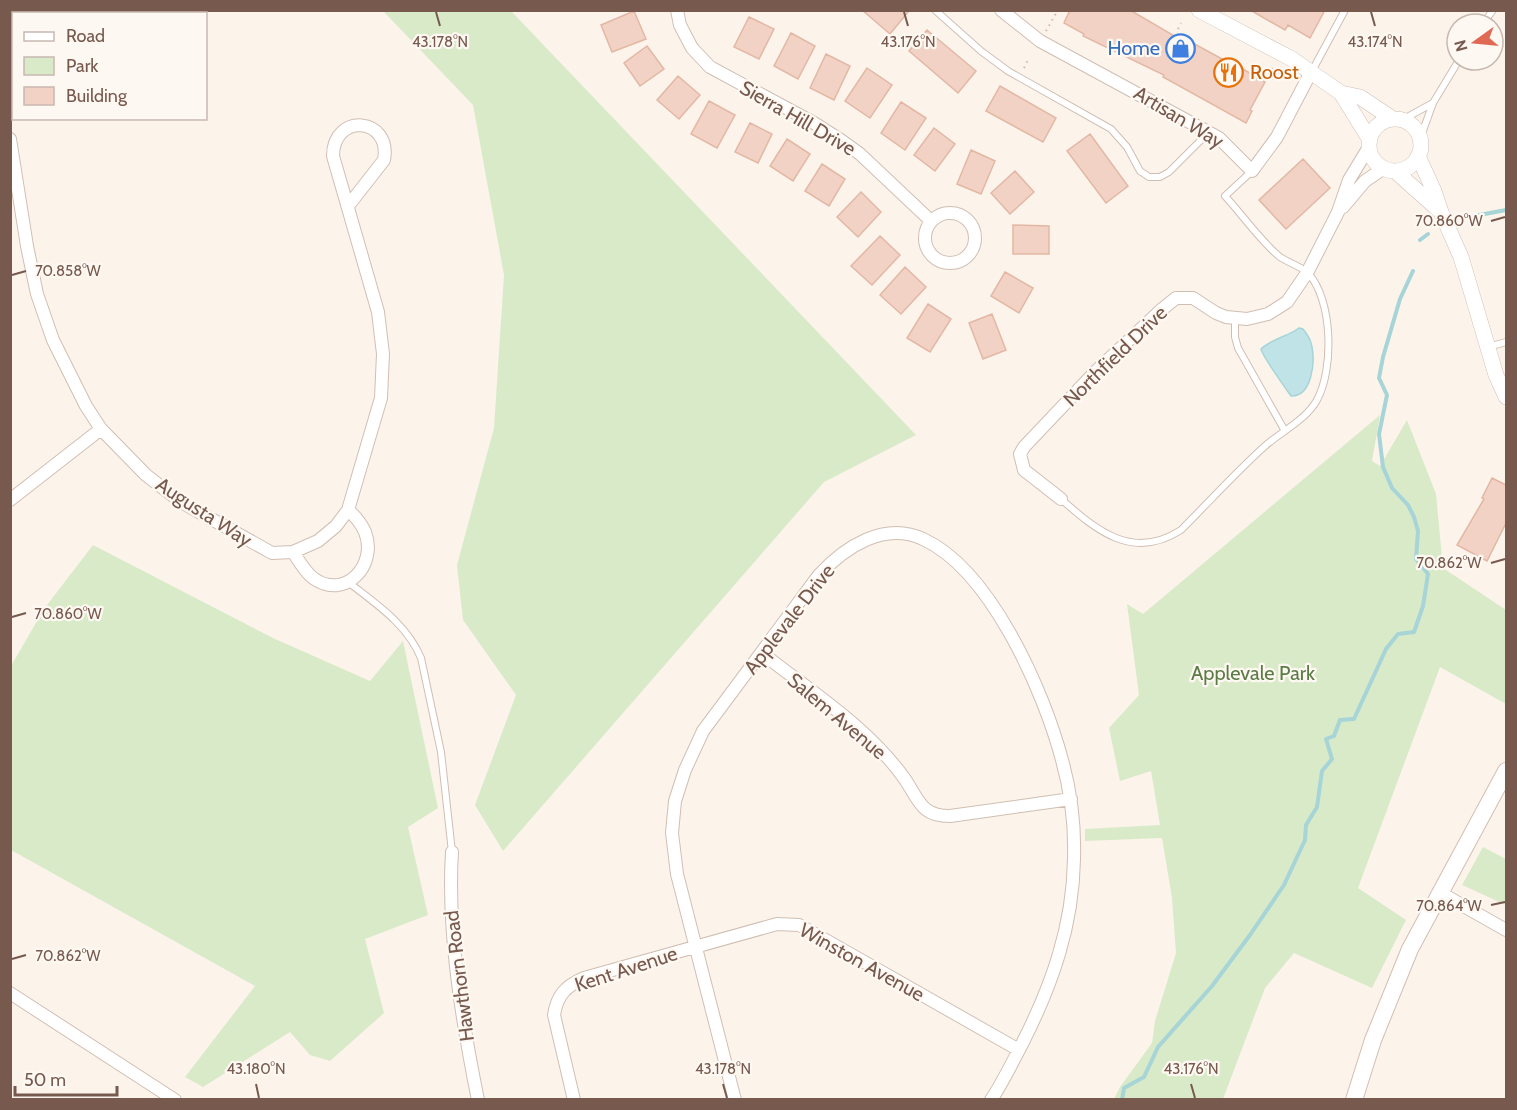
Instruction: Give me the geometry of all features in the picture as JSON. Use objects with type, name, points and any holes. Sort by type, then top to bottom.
[{"type":"main road","points":[[1354,1100],[1373,1040],[1410,949],[1506,771]]},
{"type":"street","name":"Sierra Hill Drive","points":[[676,10],[688,42],[710,67],[814,123],[842,141],[860,154],[931,221]]},
{"type":"street","name":"Artisan Way","points":[[1002,10],[1040,41],[1209,131],[1227,144],[1252,171]]},
{"type":"street","points":[[1199,10],[1293,59],[1341,93],[1360,97],[1413,127],[1420,139],[1418,156],[1461,257],[1498,381],[1506,397]]},
{"type":"street","points":[[1252,171],[1277,137],[1311,72]]},
{"type":"street","points":[[1341,93],[1369,143],[1374,160],[1390,169],[1440,212]]},
{"type":"street","points":[[1235,319],[1258,318],[1278,309],[1295,294],[1338,212],[1349,180],[1376,128],[1387,120],[1398,120]]},
{"type":"street","name":"Augusta Way","points":[[10,139],[37,294],[53,340],[72,382],[101,429],[146,475],[181,502],[272,553],[293,552],[318,541],[336,526],[348,510],[381,398],[383,354],[378,312],[333,156],[333,147],[342,131],[350,126],[368,126],[381,136],[386,152],[384,160],[348,206]]},
{"type":"street","points":[[1338,212],[1365,181],[1390,169],[1408,167],[1418,156]]},
{"type":"street","points":[[955,213],[969,222],[975,237],[971,252],[958,262],[943,262],[930,253],[924,237],[931,221],[938,215],[955,213]]},
{"type":"street","name":"Northfield Drive","points":[[1061,499],[1024,470],[1020,454],[1104,364],[1176,298],[1193,298],[1216,313],[1235,319]]},
{"type":"street","points":[[10,500],[101,429]]},
{"type":"street","points":[[293,552],[310,576],[320,583],[331,585],[348,582],[362,572],[369,549],[366,533],[348,510]]},
{"type":"street","name":"Applevale Drive","points":[[735,1100],[695,947],[674,850],[672,833],[675,801],[685,770],[703,731],[814,581],[830,563],[858,543],[890,534],[922,539],[951,558],[972,580],[1008,630],[1038,689],[1052,724],[1071,799],[1074,858],[1069,919],[1053,976],[1041,1006],[991,1100]]},
{"type":"street","name":"Salem Avenue","points":[[762,654],[861,730],[904,778],[920,805],[934,815],[950,816],[1071,799]]},
{"type":"street","name":"Hawthorn Road","points":[[452,852],[450,892],[456,959],[464,1022],[478,1100]]},
{"type":"street","points":[[1439,892],[1506,930]]},
{"type":"street","name":"Winston Avenue","points":[[695,947],[777,924],[799,925],[1019,1050]]},
{"type":"street","name":"Kent Avenue","points":[[574,1100],[554,1015],[560,994],[567,987],[584,978],[695,947]]},
{"type":"street","points":[[10,993],[175,1100]]},
{"type":"lane","points":[[935,10],[1008,72],[1111,129],[1127,147],[1140,171],[1149,177],[1160,177],[1169,172],[1209,131]]},
{"type":"lane","points":[[1311,72],[1345,10]]},
{"type":"lane","points":[[1420,139],[1433,103],[1452,72]]},
{"type":"lane","points":[[1398,120],[1433,103]]},
{"type":"lane","points":[[1061,499],[1102,533],[1141,543],[1162,540],[1181,530],[1265,446],[1308,413],[1316,401],[1327,370],[1328,329],[1317,288],[1307,273],[1274,252],[1225,196],[1252,171]]},
{"type":"lane","points":[[1235,319],[1235,337],[1238,348],[1285,431]]},
{"type":"lane","points":[[1488,347],[1506,342]]},
{"type":"lane","points":[[348,582],[399,623],[414,643],[421,658],[441,752],[452,852]]},
{"type":"path","points":[[1045,32],[1058,10]]},
{"type":"path","points":[[1178,29],[1181,23]]},
{"type":"path","points":[[1027,62],[1029,58]]},
{"type":"path","points":[[1269,75],[1275,65]]},
{"type":"green space","points":[[383,11],[513,11],[916,435],[824,482],[503,851],[475,805],[516,695],[463,620],[457,565],[494,428],[504,275],[473,105]]},
{"type":"green space","name":"Applevale Park","points":[[1380,415],[1372,461],[1380,466],[1407,420],[1436,494],[1443,568],[1506,610],[1506,704],[1440,667],[1358,888],[1406,920],[1372,988],[1294,953],[1265,988],[1223,1099],[1114,1099],[1152,1043],[1155,1021],[1176,953],[1172,898],[1162,838],[1085,841],[1085,829],[1160,825],[1151,771],[1120,781],[1109,728],[1139,695],[1127,604],[1143,614]]},
{"type":"green space","points":[[93,545],[273,638],[370,681],[403,641],[438,808],[408,827],[428,915],[365,939],[384,1013],[330,1061],[310,1055],[290,1032],[203,1087],[185,1077],[255,986],[11,850],[11,666],[44,609]]},
{"type":"green space","points":[[1483,847],[1506,859],[1506,905],[1462,885]]},
{"type":"water","points":[[1299,328],[1303,329],[1311,342],[1312,369],[1304,391],[1291,396],[1261,349]]},
{"type":"building","points":[[862,10],[906,10],[908,12],[890,34]]},
{"type":"building","points":[[1070,10],[1130,10],[1181,40],[1182,37],[1265,82],[1250,110],[1252,111],[1246,123],[1163,77],[1164,75],[1083,36],[1084,34],[1064,23]]},
{"type":"building","points":[[1250,10],[1325,10],[1310,38],[1288,25],[1285,30]]},
{"type":"building","points":[[634,11],[646,39],[612,52],[601,25]]},
{"type":"building","points":[[749,17],[774,29],[759,59],[734,47]]},
{"type":"building","points":[[927,30],[976,71],[958,93],[909,51]]},
{"type":"building","points":[[791,33],[815,46],[798,79],[774,66]]},
{"type":"building","points":[[647,46],[664,69],[640,86],[624,63]]},
{"type":"building","points":[[826,54],[850,66],[834,100],[810,88]]},
{"type":"building","points":[[867,68],[892,85],[870,118],[845,101]]},
{"type":"building","points":[[678,76],[700,95],[679,119],[657,100]]},
{"type":"building","points":[[1000,86],[1056,118],[1043,142],[986,111]]},
{"type":"building","points":[[709,101],[735,115],[717,148],[691,134]]},
{"type":"building","points":[[901,102],[926,118],[905,150],[881,133]]},
{"type":"building","points":[[750,123],[772,134],[758,163],[735,152]]},
{"type":"building","points":[[934,128],[955,144],[935,171],[914,155]]},
{"type":"building","points":[[1090,134],[1128,186],[1106,203],[1067,151]]},
{"type":"building","points":[[787,139],[810,154],[793,181],[770,166]]},
{"type":"building","points":[[971,150],[995,161],[981,194],[957,184]]},
{"type":"building","points":[[1303,159],[1330,188],[1286,229],[1259,200]]},
{"type":"building","points":[[822,164],[845,179],[829,206],[805,191]]},
{"type":"building","points":[[1015,171],[1034,192],[1010,214],[991,193]]},
{"type":"building","points":[[861,192],[881,212],[858,237],[837,217]]},
{"type":"building","points":[[1013,225],[1049,226],[1049,254],[1013,254]]},
{"type":"building","points":[[880,236],[900,255],[872,285],[851,266]]},
{"type":"building","points":[[905,267],[926,287],[901,314],[880,295]]},
{"type":"building","points":[[1005,272],[1033,288],[1019,313],[991,296]]},
{"type":"building","points":[[928,304],[951,319],[930,352],[907,338]]},
{"type":"building","points":[[992,314],[1006,350],[983,359],[969,323]]},
{"type":"building","points":[[1492,478],[1506,485],[1506,523],[1487,561],[1457,545],[1484,499],[1482,498]]},
{"type":"waterway","points":[[1474,216],[1506,210]]},
{"type":"waterway","points":[[1420,240],[1428,234]]},
{"type":"waterway","points":[[1122,1100],[1124,1088],[1144,1077],[1158,1047],[1212,986],[1284,885],[1305,840],[1306,825],[1317,807],[1322,771],[1332,759],[1326,739],[1334,736],[1340,720],[1354,719],[1386,649],[1398,634],[1414,632],[1423,606],[1428,574],[1416,559],[1418,531],[1414,517],[1408,505],[1392,488],[1383,467],[1379,434],[1387,395],[1379,378],[1383,357],[1400,299],[1413,271]]},
{"type":"place","name":"Home","points":[[1181,48]]},
{"type":"place","name":"Roost","points":[[1229,72]]}]
